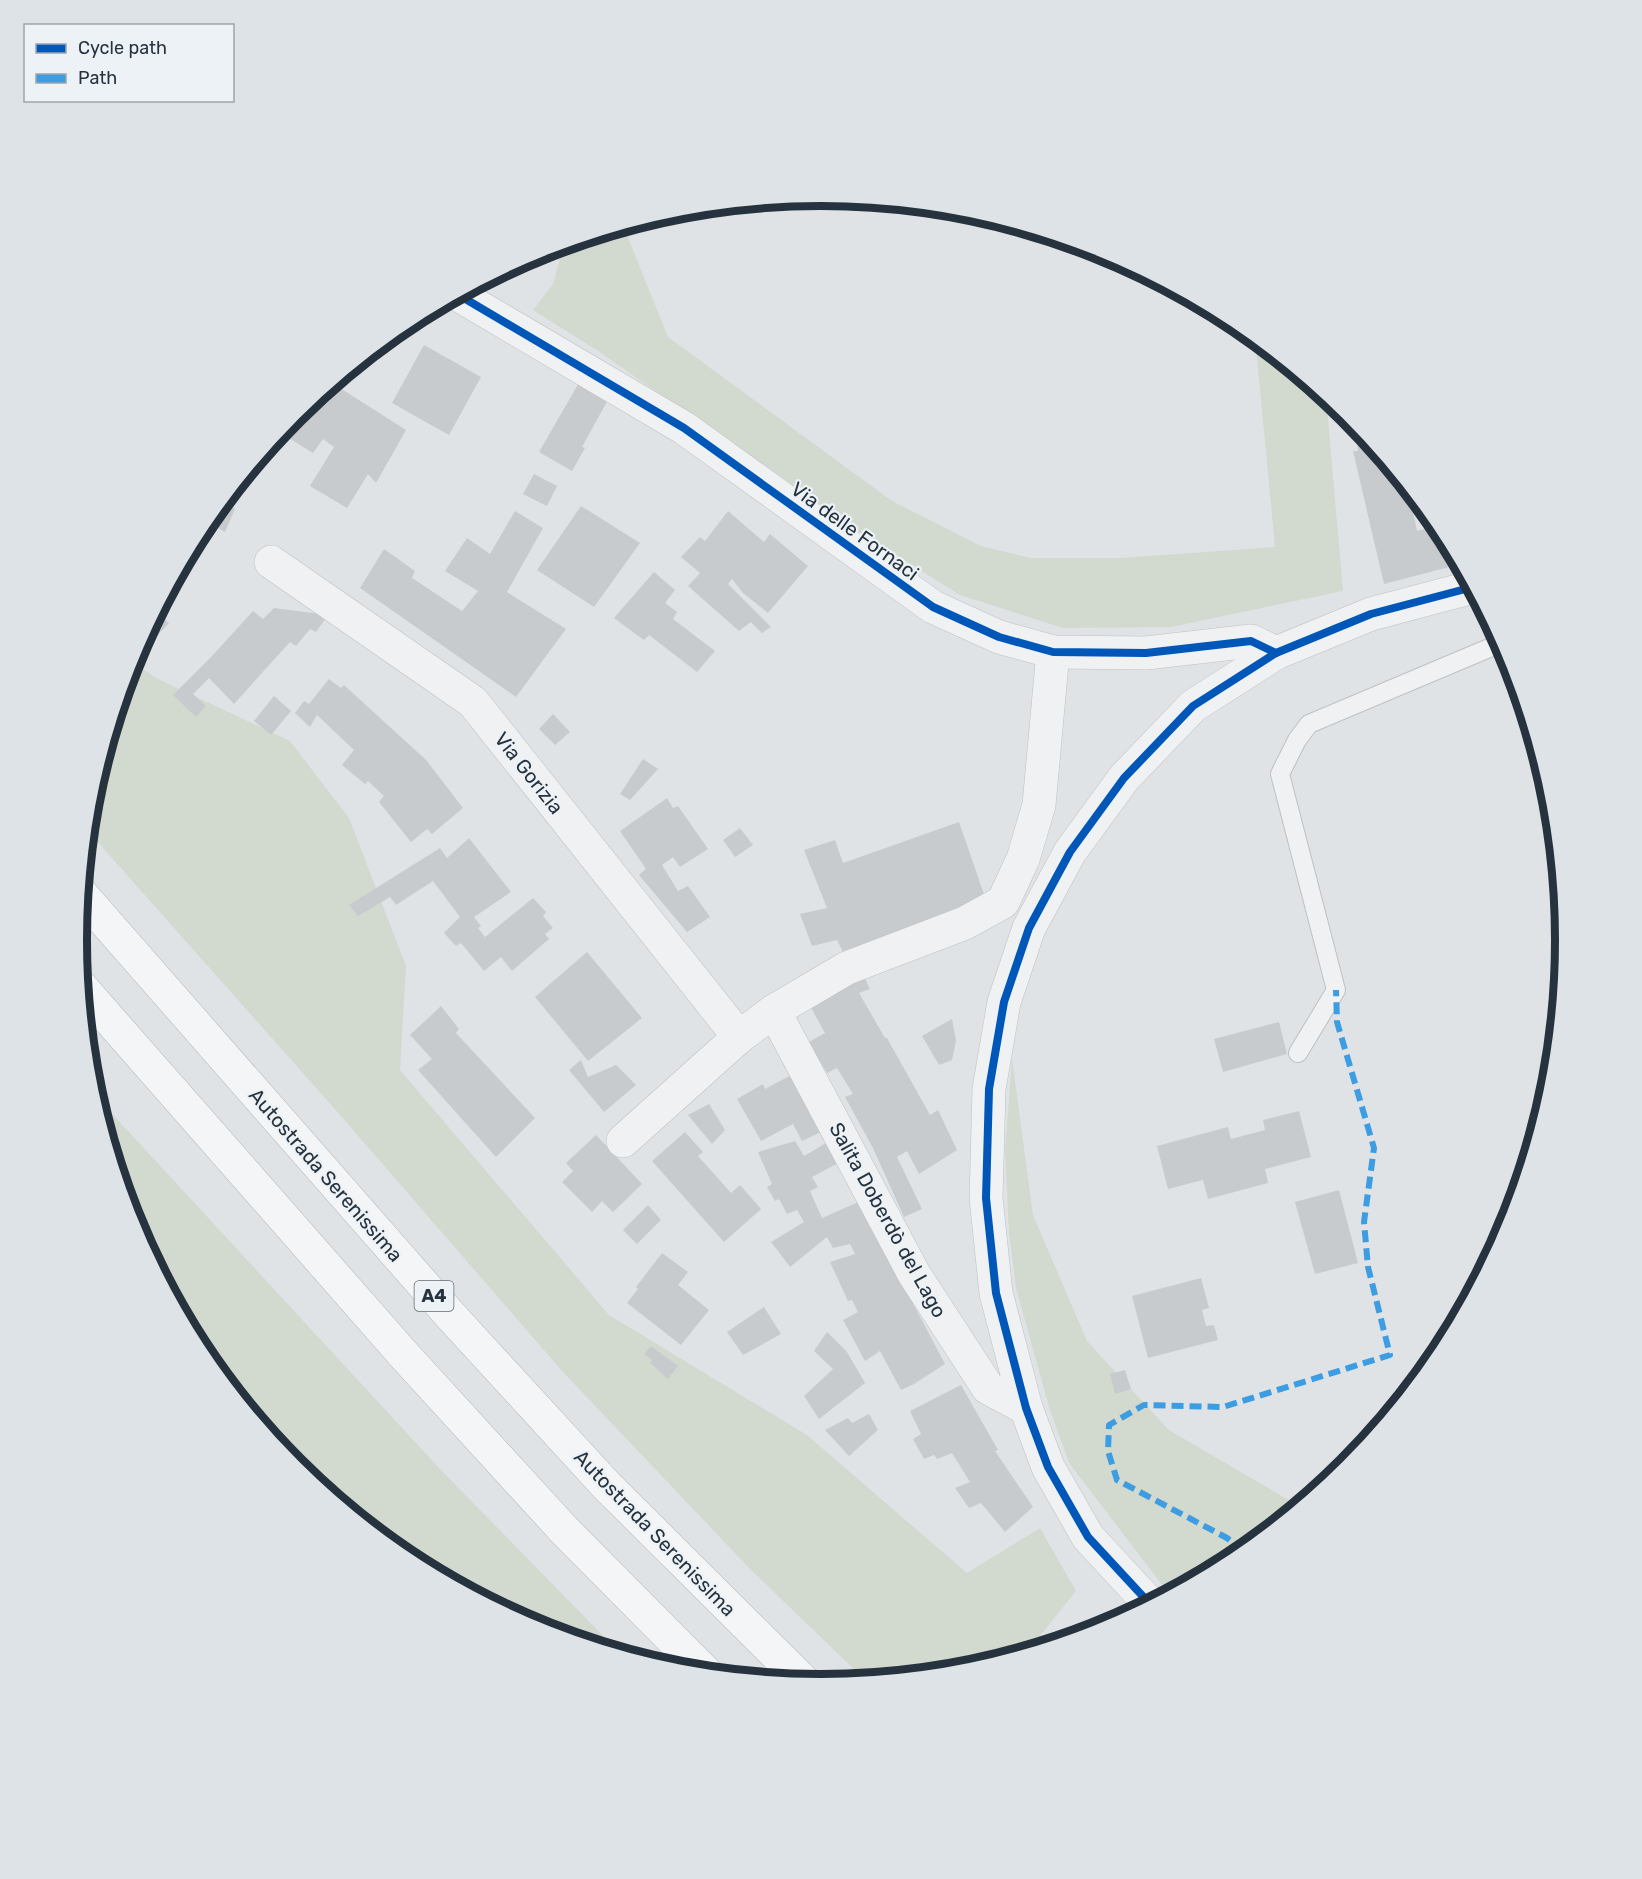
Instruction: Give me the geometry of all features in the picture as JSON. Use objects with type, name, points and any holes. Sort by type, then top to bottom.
[{"type":"highway","name":"Autostrada Serenissima","points":[[89,902],[450,1315],[639,1518],[795,1673]]},
{"type":"highway","points":[[90,997],[404,1356],[564,1530],[695,1662]]},
{"type":"street","name":"Via delle Fornaci","points":[[465,298],[684,429],[933,607],[999,638],[1053,652],[1146,653],[1251,642],[1276,653]]},
{"type":"street","name":"Via Gorizia","points":[[270,562],[472,702],[739,1037]]},
{"type":"street","points":[[1145,1598],[1088,1537],[1048,1467],[1026,1408],[996,1293],[986,1198],[989,1089],[1004,1002],[1029,928],[1070,852],[1124,778],[1193,706],[1276,653],[1371,614],[1465,589]]},
{"type":"street","points":[[623,1141],[739,1037],[774,1011],[847,968],[965,923],[1003,902],[1023,859],[1039,805],[1053,652]]},
{"type":"street","name":"Salita Doberdò del Lago","points":[[774,1011],[914,1274],[988,1389],[1026,1408]]},
{"type":"lane","points":[[1298,1053],[1336,990],[1280,774],[1297,740],[1309,724],[1493,646]]},
{"type":"shaded area","points":[[626,232],[668,337],[892,501],[981,546],[1030,558],[1120,558],[1275,547],[1256,348],[1327,408],[1343,591],[1171,627],[1063,628],[960,595],[835,517],[598,351],[533,310],[553,284],[561,253]]},
{"type":"shaded area","points":[[140,667],[156,678],[290,741],[349,818],[406,966],[400,1070],[609,1315],[807,1435],[967,1573],[1040,1528],[1076,1591],[1036,1641],[964,1659],[917,1667],[857,1672],[750,1569],[562,1371],[333,1107],[94,838],[112,750]]},
{"type":"shaded area","points":[[1012,1058],[1033,1215],[1087,1341],[1169,1430],[1292,1502],[1229,1550],[1164,1588],[1069,1463],[1049,1407],[1016,1288],[1009,1233],[1005,1150]]},
{"type":"shaded area","points":[[107,1108],[440,1469],[609,1642],[540,1618],[454,1575],[413,1550],[374,1522],[302,1459],[239,1386],[185,1306],[143,1220],[126,1175]]},
{"type":"building","points":[[424,345],[481,377],[449,435],[392,403]]},
{"type":"building","points":[[580,381],[609,398],[582,447],[585,448],[572,471],[539,452]]},
{"type":"building","points":[[338,387],[406,430],[376,483],[368,474],[347,508],[310,486],[334,447],[323,439],[313,453],[287,437]]},
{"type":"building","points":[[1356,438],[1412,505],[1417,531],[1428,528],[1453,566],[1384,584],[1353,451],[1358,451]]},
{"type":"building","points":[[534,474],[557,486],[547,506],[523,494]]},
{"type":"building","points":[[230,506],[235,509],[225,532],[215,526]]},
{"type":"building","points":[[581,506],[640,543],[594,607],[537,570]]},
{"type":"building","points":[[515,511],[543,528],[507,592],[566,629],[516,697],[360,588],[384,549],[415,571],[412,578],[462,611],[478,591],[445,571],[467,538],[490,554]]},
{"type":"building","points":[[728,511],[764,542],[770,534],[808,566],[768,613],[743,593],[732,579],[728,584],[771,627],[762,633],[751,622],[739,631],[688,586],[700,573],[681,557],[700,537],[705,541]]},
{"type":"building","points":[[654,572],[675,590],[665,603],[677,612],[673,619],[715,651],[697,672],[649,635],[644,640],[614,618]]},
{"type":"building","points":[[168,604],[171,607],[162,617]]},
{"type":"building","points":[[274,608],[328,615],[316,632],[310,629],[296,646],[290,642],[234,704],[209,678],[193,694],[206,706],[196,717],[173,695],[253,611],[263,619]]},
{"type":"building","points":[[162,617],[169,623],[150,643]]},
{"type":"building","points":[[329,679],[341,688],[344,685],[426,760],[463,808],[432,834],[427,829],[411,842],[379,802],[384,796],[368,781],[365,784],[342,765],[354,750],[317,715],[310,727],[295,713],[304,701],[309,704]]},
{"type":"building","points":[[274,696],[291,711],[271,735],[254,721]]},
{"type":"building","points":[[553,714],[570,732],[555,745],[539,729]]},
{"type":"building","points":[[643,759],[658,769],[630,800],[620,794]]},
{"type":"building","points":[[667,798],[673,808],[678,806],[708,849],[680,867],[673,857],[662,865],[678,891],[688,886],[710,917],[687,932],[639,875],[646,869],[620,831]]},
{"type":"building","points":[[959,822],[986,900],[843,952],[837,940],[812,946],[800,914],[827,908],[804,850],[835,840],[843,863]]},
{"type":"building","points":[[740,828],[753,845],[735,857],[723,840]]},
{"type":"building","points":[[469,838],[511,892],[474,917],[485,937],[533,898],[546,912],[543,916],[553,928],[545,934],[549,939],[512,971],[501,957],[484,971],[461,943],[456,946],[444,933],[460,917],[433,881],[396,905],[390,897],[358,916],[349,905],[440,848],[447,858]]},
{"type":"building","points":[[587,952],[642,1018],[588,1061],[535,997]]},
{"type":"building","points":[[863,974],[870,989],[859,993],[930,1115],[938,1110],[957,1150],[919,1174],[907,1151],[897,1157],[922,1209],[904,1217],[873,1148],[845,1097],[853,1094],[837,1068],[827,1073],[809,1042],[825,1033],[808,1002]]},
{"type":"building","points":[[441,1006],[459,1029],[456,1033],[535,1118],[496,1157],[418,1070],[432,1059],[410,1035]]},
{"type":"building","points":[[952,1019],[956,1041],[952,1060],[939,1065],[922,1036]]},
{"type":"building","points":[[1279,1022],[1287,1054],[1223,1072],[1214,1039]]},
{"type":"building","points":[[581,1060],[588,1077],[616,1065],[636,1085],[604,1112],[569,1070]]},
{"type":"building","points":[[793,1074],[823,1131],[802,1141],[793,1124],[761,1141],[737,1099],[763,1084],[765,1089]]},
{"type":"building","points":[[709,1104],[725,1130],[712,1144],[688,1115]]},
{"type":"building","points":[[1299,1111],[1311,1157],[1265,1169],[1268,1183],[1208,1199],[1203,1180],[1168,1189],[1157,1146],[1228,1127],[1231,1139],[1265,1130],[1263,1120]]},
{"type":"building","points":[[685,1132],[703,1152],[698,1156],[731,1193],[740,1185],[761,1209],[724,1242],[652,1161]]},
{"type":"building","points":[[596,1135],[642,1184],[613,1212],[602,1201],[592,1212],[562,1182],[573,1171],[566,1163]]},
{"type":"building","points":[[831,1140],[844,1160],[812,1177],[818,1187],[810,1191],[822,1218],[863,1200],[899,1277],[945,1364],[901,1390],[880,1351],[865,1361],[843,1320],[858,1312],[852,1300],[848,1301],[830,1262],[855,1254],[850,1244],[833,1248],[827,1237],[790,1267],[771,1242],[804,1222],[797,1210],[787,1214],[779,1199],[775,1201],[767,1187],[772,1184],[758,1152],[795,1141],[804,1156]]},
{"type":"building","points":[[1339,1190],[1358,1263],[1315,1274],[1295,1202]]},
{"type":"building","points":[[648,1205],[661,1220],[637,1244],[623,1230]]},
{"type":"building","points":[[662,1253],[688,1272],[678,1285],[709,1310],[681,1345],[627,1303],[638,1289],[636,1287]]},
{"type":"building","points":[[1201,1278],[1209,1308],[1202,1310],[1206,1326],[1214,1325],[1218,1340],[1148,1358],[1132,1296]]},
{"type":"building","points":[[764,1307],[781,1334],[743,1355],[727,1332]]},
{"type":"building","points":[[827,1332],[847,1352],[865,1383],[819,1419],[804,1396],[833,1369],[814,1351]]},
{"type":"building","points":[[651,1346],[678,1366],[668,1379],[650,1363],[652,1360],[644,1354]]},
{"type":"building","points":[[1125,1370],[1131,1389],[1115,1394],[1110,1374]]},
{"type":"building","points":[[961,1385],[998,1450],[995,1451],[1033,1507],[1005,1532],[981,1503],[969,1508],[955,1488],[970,1482],[952,1453],[937,1459],[934,1455],[924,1459],[913,1439],[921,1434],[910,1411]]},
{"type":"building","points":[[869,1414],[878,1430],[849,1456],[825,1430],[848,1418],[852,1423]]},
{"type":"marked path","points":[[1236,1545],[1117,1480],[1108,1451],[1109,1425],[1144,1405],[1223,1407],[1390,1355],[1368,1267],[1364,1222],[1374,1148],[1337,1022],[1336,990]]},
{"type":"cycle path","points":[[464,298],[684,428],[933,607],[999,637],[1053,652],[1146,653],[1251,641],[1276,653]]},
{"type":"cycle path","points":[[1145,1598],[1088,1537],[1048,1467],[1026,1408],[996,1293],[986,1198],[989,1089],[1004,1002],[1029,928],[1070,852],[1124,778],[1193,706],[1276,653],[1371,614],[1465,589]]}]
